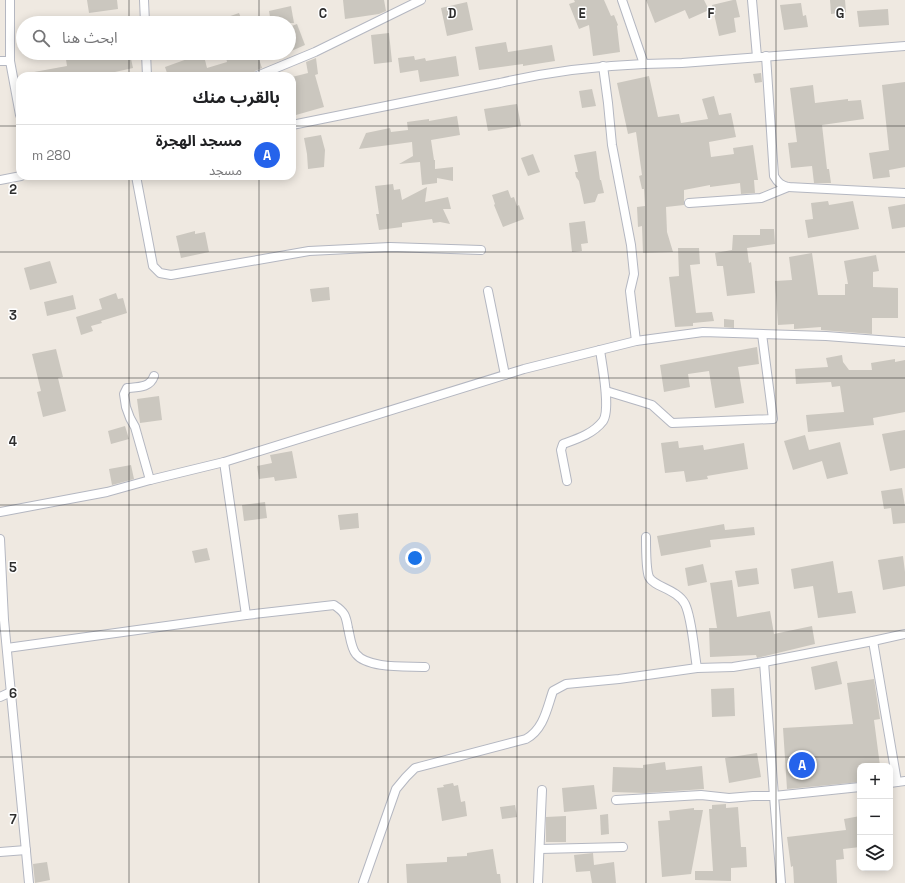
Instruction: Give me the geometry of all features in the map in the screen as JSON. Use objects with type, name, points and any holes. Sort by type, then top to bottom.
[{"type":"street","points":[[10,0],[10,61],[16,93]]},
{"type":"street","points":[[144,0],[145,16]]},
{"type":"street","points":[[296,60],[421,0]]},
{"type":"street","points":[[622,0],[644,64]]},
{"type":"street","points":[[752,0],[757,57]]},
{"type":"street","points":[[296,124],[530,76],[603,66],[682,63],[905,46]]},
{"type":"street","points":[[766,56],[774,176],[776,181],[788,187],[905,193]]},
{"type":"street","points":[[146,60],[147,72]]},
{"type":"street","points":[[267,72],[296,60]]},
{"type":"street","points":[[0,61],[10,61]]},
{"type":"street","points":[[603,66],[612,145],[631,245],[634,274],[630,291],[636,341]]},
{"type":"street","points":[[0,180],[16,177]]},
{"type":"street","points":[[137,180],[153,266],[160,273],[171,275],[309,251],[390,248],[481,250]]},
{"type":"street","points":[[689,203],[761,198],[788,187]]},
{"type":"street","points":[[488,291],[505,375]]},
{"type":"street","points":[[0,512],[107,492],[224,462],[505,375],[636,341],[703,332],[905,342]]},
{"type":"street","points":[[606,390],[652,405],[672,422],[773,420],[762,334]]},
{"type":"street","points":[[566,481],[561,450],[563,444],[583,437],[604,420],[606,412],[606,390],[600,350]]},
{"type":"street","points":[[150,480],[135,427],[131,422],[126,407],[124,394],[127,388],[148,385],[153,381],[154,376]]},
{"type":"street","points":[[224,462],[246,615]]},
{"type":"street","points":[[646,537],[648,575],[652,582],[670,590],[685,604],[690,622],[697,668]]},
{"type":"street","points":[[0,539],[7,648],[29,883]]},
{"type":"street","points":[[7,648],[246,615],[334,605],[342,610],[346,616],[353,649],[359,658],[380,665],[425,667]]},
{"type":"street","points":[[363,883],[396,789],[415,768],[526,739],[539,729],[553,691],[566,684],[619,679],[697,668],[733,667],[905,634]]},
{"type":"street","points":[[873,641],[897,782]]},
{"type":"street","points":[[764,662],[781,883]]},
{"type":"street","points":[[0,697],[11,692]]},
{"type":"street","points":[[616,800],[701,795],[729,798],[774,796],[857,787]]},
{"type":"street","points":[[538,883],[542,790]]},
{"type":"street","points":[[540,849],[623,847]]},
{"type":"street","points":[[0,852],[26,850]]},
{"type":"building","points":[[87,0],[117,0],[118,9],[89,13]]},
{"type":"building","points":[[343,0],[384,0],[386,11],[379,14],[345,19]]},
{"type":"building","points":[[574,0],[604,0],[611,16],[614,15],[618,25],[620,52],[593,56],[589,25],[579,29],[569,4],[575,2]]},
{"type":"building","points":[[646,0],[704,0],[709,10],[689,19],[685,10],[655,23]]},
{"type":"building","points":[[736,0],[740,17],[734,18],[736,32],[719,36],[712,5]]},
{"type":"building","points":[[830,0],[845,0],[846,12],[831,14]]},
{"type":"building","points":[[467,2],[473,30],[447,36],[441,8]]},
{"type":"building","points":[[801,3],[803,16],[806,15],[808,27],[784,30],[780,5]]},
{"type":"building","points":[[291,6],[293,16],[270,16],[269,11]]},
{"type":"building","points":[[888,9],[889,25],[859,27],[857,11]]},
{"type":"building","points":[[239,13],[240,16],[230,16]]},
{"type":"building","points":[[296,24],[305,45],[296,49]]},
{"type":"building","points":[[389,33],[392,62],[374,64],[371,35]]},
{"type":"building","points":[[506,42],[508,52],[552,45],[555,61],[523,66],[523,64],[479,70],[475,47]]},
{"type":"building","points":[[414,56],[415,60],[425,58],[426,61],[456,56],[459,76],[420,82],[418,70],[400,73],[398,58]]},
{"type":"building","points":[[316,58],[318,74],[315,75],[324,107],[296,115],[296,76],[308,73],[306,62]]},
{"type":"building","points":[[66,60],[131,60],[133,68],[115,72],[34,72],[67,66]]},
{"type":"building","points":[[184,60],[205,60],[207,68],[227,62],[227,60],[259,60],[262,68],[254,72],[167,72],[165,67]]},
{"type":"building","points":[[761,73],[762,82],[755,83],[753,74]]},
{"type":"building","points":[[649,76],[658,117],[679,114],[681,123],[708,119],[702,99],[714,96],[719,115],[731,113],[736,137],[709,142],[711,157],[734,154],[733,148],[753,145],[758,180],[754,180],[755,193],[741,194],[740,183],[710,187],[710,185],[684,190],[684,205],[666,207],[667,232],[673,252],[643,253],[642,226],[638,227],[637,207],[645,206],[644,189],[642,189],[639,176],[642,175],[636,132],[628,134],[617,83]]},
{"type":"building","points":[[905,82],[905,167],[889,170],[890,177],[873,179],[869,153],[889,150],[882,85]]},
{"type":"building","points":[[813,85],[815,103],[848,99],[848,101],[861,100],[864,119],[822,125],[827,169],[829,169],[831,183],[814,183],[812,166],[791,168],[788,143],[797,142],[790,88]]},
{"type":"building","points":[[592,89],[596,106],[582,108],[579,91]]},
{"type":"building","points":[[517,104],[521,126],[488,131],[484,109]]},
{"type":"building","points":[[457,116],[460,135],[431,140],[435,160],[435,169],[453,167],[453,181],[437,178],[437,183],[422,185],[420,162],[399,164],[413,156],[412,142],[359,149],[366,133],[390,128],[391,132],[408,130],[407,122],[429,119],[429,121]]},
{"type":"building","points":[[321,135],[325,150],[324,167],[308,169],[304,138]]},
{"type":"building","points":[[596,151],[600,180],[604,193],[598,194],[595,202],[584,204],[579,181],[576,177],[575,172],[578,172],[574,155]]},
{"type":"building","points":[[533,154],[540,172],[528,176],[521,158]]},
{"type":"building","points":[[393,184],[394,190],[400,189],[402,200],[427,187],[425,202],[448,197],[451,209],[443,209],[450,224],[440,222],[433,223],[432,219],[402,223],[402,227],[379,230],[376,214],[379,214],[375,186]]},
{"type":"building","points":[[508,190],[511,198],[514,197],[517,206],[519,205],[524,219],[503,227],[494,205],[492,195]]},
{"type":"building","points":[[828,201],[829,205],[853,201],[859,229],[808,238],[805,220],[813,219],[811,203]]},
{"type":"building","points":[[905,204],[905,227],[892,229],[888,207]]},
{"type":"building","points":[[585,221],[588,243],[581,244],[582,251],[572,252],[569,223]]},
{"type":"building","points":[[760,229],[774,229],[775,244],[747,248],[749,263],[751,262],[755,293],[727,296],[723,266],[717,266],[715,253],[732,250],[733,235],[760,235]]},
{"type":"building","points":[[195,231],[195,234],[205,232],[209,252],[181,258],[176,236]]},
{"type":"building","points":[[678,248],[699,248],[700,264],[690,265],[696,313],[712,312],[714,321],[693,323],[693,326],[675,327],[669,277],[679,276]]},
{"type":"building","points":[[812,253],[818,295],[845,295],[845,284],[848,284],[844,261],[876,255],[879,271],[873,272],[873,287],[898,288],[898,318],[872,318],[872,334],[821,330],[821,327],[794,329],[794,324],[778,325],[775,281],[792,280],[789,257]]},
{"type":"building","points":[[50,261],[57,283],[30,290],[24,268]]},
{"type":"building","points":[[329,287],[330,300],[312,302],[310,289]]},
{"type":"building","points":[[116,293],[118,299],[123,298],[127,313],[101,321],[102,323],[91,326],[93,331],[81,335],[76,317],[102,309],[99,299]]},
{"type":"building","points":[[73,295],[76,309],[47,316],[44,302]]},
{"type":"building","points":[[724,319],[734,320],[734,328],[724,327]]},
{"type":"building","points":[[757,347],[759,364],[738,367],[744,403],[715,408],[709,371],[688,374],[690,387],[664,392],[660,365]]},
{"type":"building","points":[[56,349],[63,377],[58,378],[66,411],[43,417],[37,392],[41,391],[32,354]]},
{"type":"building","points":[[842,355],[843,362],[849,370],[872,370],[871,363],[895,359],[895,362],[905,360],[905,412],[873,418],[874,425],[808,432],[806,415],[844,412],[840,386],[832,387],[831,382],[796,384],[795,369],[828,367],[826,358]]},
{"type":"building","points":[[159,396],[162,420],[140,423],[137,399]]},
{"type":"building","points":[[125,426],[129,439],[111,444],[108,431]]},
{"type":"building","points":[[905,430],[905,468],[890,471],[882,434]]},
{"type":"building","points":[[805,435],[809,450],[840,442],[848,474],[827,479],[822,461],[793,470],[784,441]]},
{"type":"building","points":[[678,441],[679,448],[703,445],[704,450],[744,443],[748,469],[707,476],[708,479],[686,482],[684,471],[665,473],[661,443]]},
{"type":"building","points":[[292,451],[297,478],[275,481],[274,477],[259,479],[257,466],[272,463],[270,455]]},
{"type":"building","points":[[131,465],[134,479],[112,485],[109,469]]},
{"type":"building","points":[[902,488],[905,506],[905,523],[893,524],[891,508],[884,509],[881,491]]},
{"type":"building","points":[[265,502],[267,518],[244,521],[242,505]]},
{"type":"building","points":[[358,513],[359,528],[340,530],[338,515]]},
{"type":"building","points":[[724,524],[725,530],[754,527],[755,535],[710,540],[711,547],[661,556],[657,536]]},
{"type":"building","points":[[207,548],[210,560],[195,563],[192,551]]},
{"type":"building","points":[[903,556],[905,586],[883,590],[878,560]]},
{"type":"building","points":[[833,561],[838,593],[852,591],[856,613],[818,618],[813,586],[794,589],[791,569]]},
{"type":"building","points":[[703,564],[707,582],[688,586],[685,568]]},
{"type":"building","points":[[757,568],[759,584],[738,587],[735,571]]},
{"type":"building","points":[[732,580],[737,617],[770,611],[774,634],[812,626],[815,644],[757,658],[756,655],[710,657],[709,628],[717,628],[710,583]]},
{"type":"building","points":[[837,661],[842,684],[815,690],[811,667]]},
{"type":"building","points":[[874,679],[880,719],[874,720],[880,763],[857,763],[857,782],[787,789],[783,728],[853,724],[847,683]]},
{"type":"building","points":[[734,688],[735,716],[712,717],[711,689]]},
{"type":"building","points":[[757,753],[761,777],[729,783],[725,758]]},
{"type":"building","points":[[665,762],[666,770],[702,766],[704,789],[645,793],[612,792],[613,767],[643,768],[643,765]]},
{"type":"building","points":[[453,783],[454,786],[458,785],[461,802],[465,801],[467,816],[442,821],[437,788]]},
{"type":"building","points":[[594,785],[597,809],[564,812],[562,788]]},
{"type":"building","points":[[726,804],[726,808],[738,807],[741,847],[746,847],[747,867],[731,868],[731,881],[695,880],[695,871],[713,871],[709,809],[712,809],[712,805]]},
{"type":"building","points":[[515,805],[517,817],[502,819],[500,807]]},
{"type":"building","points":[[694,808],[694,810],[703,810],[691,874],[662,877],[658,821],[670,820],[669,811]]},
{"type":"building","points":[[608,814],[609,834],[601,835],[600,815]]},
{"type":"building","points":[[566,816],[566,842],[546,842],[546,817]]},
{"type":"building","points":[[857,817],[857,847],[843,849],[844,859],[836,860],[837,883],[794,883],[793,866],[791,867],[787,837],[846,830],[844,819]]},
{"type":"building","points":[[493,849],[497,874],[500,874],[501,883],[407,883],[406,864],[447,862],[447,857],[467,856],[467,853]]},
{"type":"building","points":[[593,853],[594,865],[614,862],[616,883],[592,883],[590,871],[576,872],[574,855]]},
{"type":"building","points":[[47,862],[50,880],[35,883],[33,864]]},
{"type":"place","name":"مسجد الهجرة","points":[[802,765]]}]
